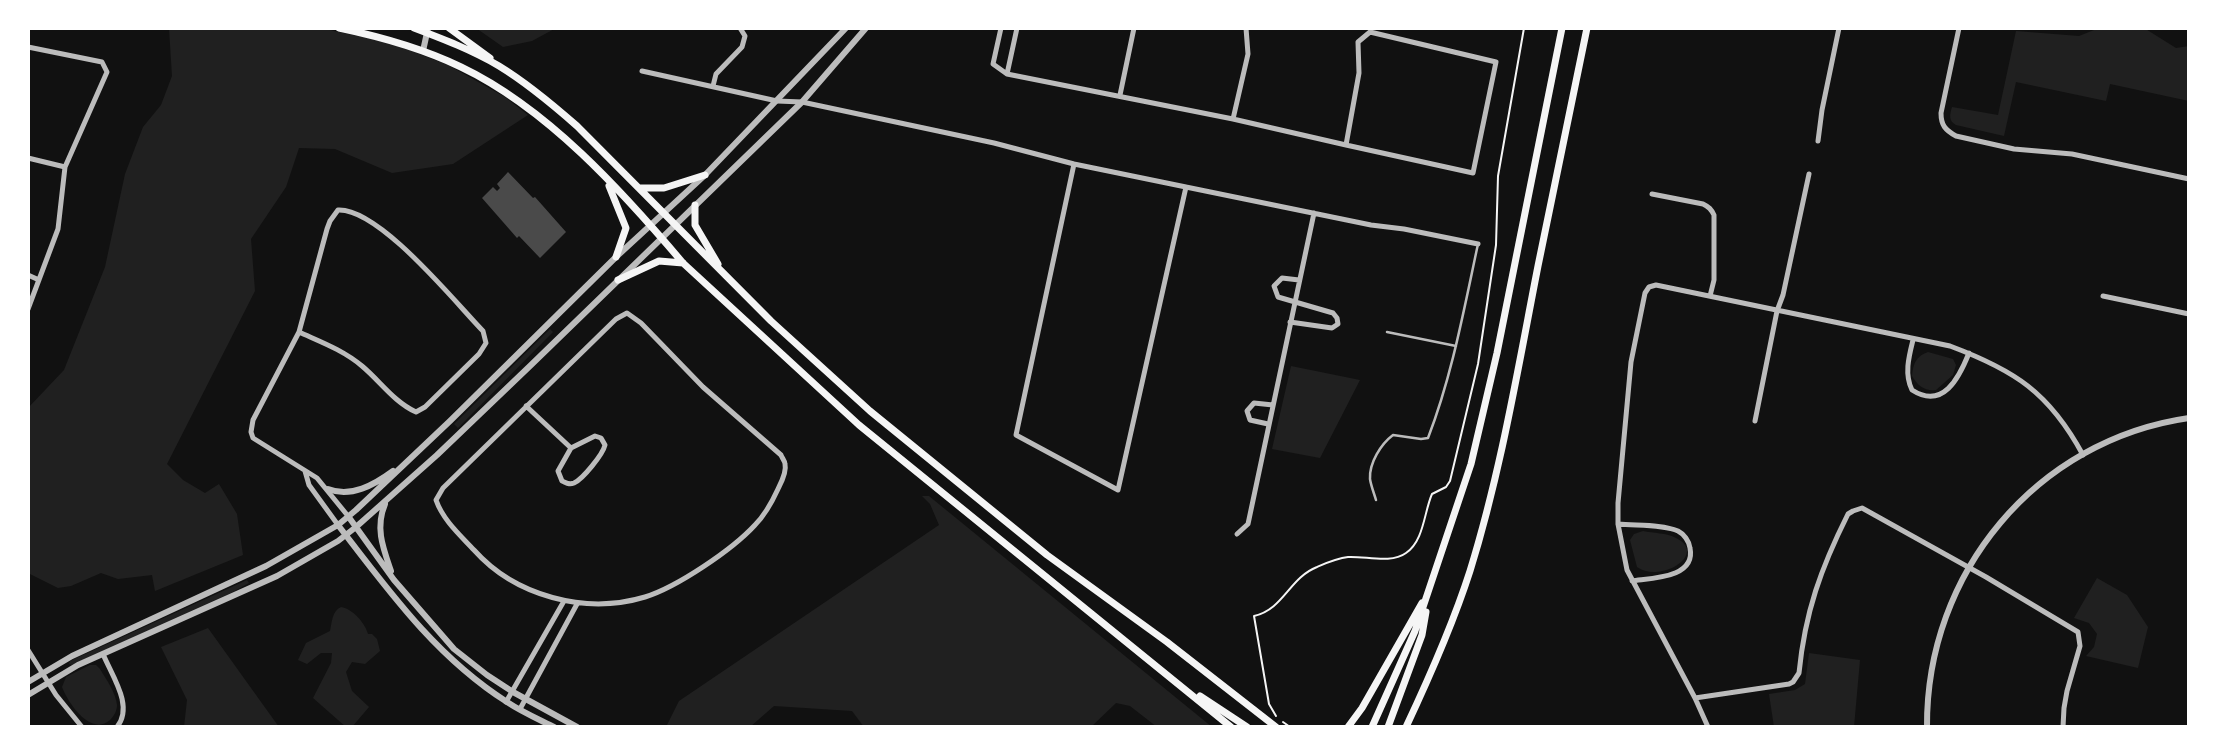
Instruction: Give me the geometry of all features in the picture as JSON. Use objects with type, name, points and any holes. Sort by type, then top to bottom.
[{"type":"main road","points":[[339,28],[389,39],[462,67],[503,91],[553,129],[606,179],[683,263],[859,425],[1231,727]]},
{"type":"main road","points":[[414,28],[427,30],[456,44],[528,85],[568,118],[813,361],[944,473],[1047,555],[1167,642],[1276,727]]},
{"type":"main road","points":[[449,28],[477,47],[498,66]]},
{"type":"main road","points":[[1372,727],[1416,631],[1471,464],[1486,405],[1562,28]]},
{"type":"main road","points":[[1406,727],[1459,601],[1486,513],[1510,411],[1587,28]]},
{"type":"main road","points":[[639,188],[664,188],[705,174]]},
{"type":"main road","points":[[606,179],[626,228],[616,257]]},
{"type":"main road","points":[[695,205],[695,225],[729,279]]},
{"type":"main road","points":[[618,280],[659,261],[683,263]]},
{"type":"main road","points":[[1348,727],[1362,708],[1430,591]]},
{"type":"main road","points":[[1388,727],[1422,635],[1430,591]]},
{"type":"main road","points":[[1170,676],[1247,727]]},
{"type":"street","points":[[713,86],[716,74],[742,47],[745,36],[740,28]]},
{"type":"street","points":[[28,682],[72,656],[266,566],[338,525],[417,453],[616,257],[705,174],[846,28]]},
{"type":"street","points":[[28,695],[78,665],[307,561],[356,527],[531,365],[802,102],[866,28]]},
{"type":"street","points":[[1001,28],[993,64],[1007,74],[1120,95],[1233,119],[1346,145],[1474,173],[1496,62],[1370,32],[1358,42],[1359,73],[1346,145]]},
{"type":"street","points":[[1007,74],[1017,28]]},
{"type":"street","points":[[1120,95],[1133,28]]},
{"type":"street","points":[[1233,119],[1248,54],[1246,28]]},
{"type":"street","points":[[1818,141],[1839,28]]},
{"type":"street","points":[[1959,28],[1941,113],[1941,121],[1949,132],[2014,149],[2072,154],[2189,179]]},
{"type":"street","points":[[423,51],[427,30]]},
{"type":"street","points":[[28,47],[102,62],[107,72],[65,167],[58,229],[28,309]]},
{"type":"street","points":[[642,71],[777,101],[802,102],[994,143],[1074,164],[1478,244]]},
{"type":"street","points":[[28,158],[65,167]]},
{"type":"street","points":[[1074,164],[1016,435],[1118,490],[1186,187]]},
{"type":"street","points":[[1755,421],[1809,174]]},
{"type":"street","points":[[1652,194],[1703,204],[1712,210],[1714,280],[1710,296]]},
{"type":"street","points":[[299,332],[337,348],[362,366],[405,407],[416,412],[425,407],[479,354],[486,343],[483,331],[382,228],[350,210],[338,211],[330,221],[299,332],[253,420],[251,432],[253,439],[317,478],[328,489],[394,580],[454,649],[525,700],[577,727]]},
{"type":"street","points":[[1237,534],[1248,524],[1314,213]]},
{"type":"street","points":[[28,275],[39,279]]},
{"type":"street","points":[[1290,321],[1332,328],[1338,324],[1333,313],[1278,297],[1274,286],[1282,278],[1299,280]]},
{"type":"street","points":[[1708,727],[1632,582],[1623,554],[1618,524],[1631,362],[1646,290],[1656,285],[1950,346],[2005,369],[2039,396],[2057,414],[2083,454]]},
{"type":"street","points":[[2103,296],[2189,314]]},
{"type":"street","points":[[627,313],[703,387],[781,455],[786,465],[771,504],[755,525],[680,582],[644,597],[605,604],[564,601],[518,583],[486,563],[446,519],[436,500],[443,488],[526,406],[616,319],[627,313]]},
{"type":"street","points":[[1913,340],[1908,362],[1909,383],[1912,390],[1927,396],[1935,396],[1951,387],[1960,375],[1969,354]]},
{"type":"street","points":[[1268,424],[1250,420],[1247,411],[1254,403],[1273,405]]},
{"type":"street","points":[[526,406],[571,449]]},
{"type":"street","points":[[1927,727],[1935,652],[1949,608],[1968,568],[1989,537],[2020,501],[2046,478],[2083,454],[2137,430],[2189,418]]},
{"type":"street","points":[[594,436],[601,439],[605,445],[601,455],[576,482],[569,484],[560,478],[558,471],[571,449],[594,436]]},
{"type":"street","points":[[328,489],[345,493],[369,486],[417,453]]},
{"type":"street","points":[[305,471],[309,485],[345,535],[420,629],[468,674],[506,702],[554,727]]},
{"type":"street","points":[[386,501],[380,519],[380,537],[394,580]]},
{"type":"street","points":[[1695,698],[1789,684],[1796,679],[1808,617],[1822,568],[1849,514],[1853,510],[1865,509],[2078,632],[2080,646],[2067,691],[2063,727]]},
{"type":"street","points":[[1618,524],[1676,530],[1687,540],[1690,549],[1686,565],[1679,573],[1632,582]]},
{"type":"street","points":[[506,702],[564,601]]},
{"type":"street","points":[[520,709],[577,604]]},
{"type":"street","points":[[28,650],[55,695],[82,727]]},
{"type":"street","points":[[103,654],[124,703],[123,719],[117,727]]},
{"type":"lane","points":[[1376,500],[1370,476],[1377,453],[1385,442],[1393,435],[1428,438],[1439,410],[1456,346],[1478,244]]},
{"type":"lane","points":[[1387,332],[1456,346]]},
{"type":"path","points":[[1290,727],[1272,710],[1254,616],[1275,607],[1296,582],[1313,568],[1339,559],[1393,558],[1407,553],[1418,537],[1432,494],[1450,483],[1478,364],[1496,245],[1498,176],[1524,28]]},
{"type":"shaded area","points":[[169,28],[320,28],[372,39],[448,65],[505,97],[528,115],[453,164],[392,173],[335,149],[299,148],[286,187],[251,239],[255,291],[167,464],[183,480],[205,493],[219,484],[237,514],[243,555],[155,591],[152,575],[118,579],[101,573],[71,586],[58,588],[28,573],[28,408],[64,370],[105,267],[125,174],[143,127],[161,105],[172,76]]},
{"type":"shaded area","points":[[476,28],[556,28],[532,41],[503,47]]},
{"type":"shaded area","points":[[2099,28],[2144,28],[2176,48],[2189,46],[2189,101],[2110,84],[2106,101],[2016,82],[2004,136],[1956,125],[1952,121],[1952,107],[1998,115],[2016,31],[2079,36]]},
{"type":"shaded area","points":[[550,329],[553,332],[458,428],[454,424]]},
{"type":"shaded area","points":[[1928,352],[1953,359],[1956,365],[1953,375],[1936,390],[1922,387],[1912,376],[1916,361]]},
{"type":"shaded area","points":[[1291,366],[1360,380],[1320,458],[1272,449]]},
{"type":"shaded area","points":[[922,496],[929,496],[1212,727],[1157,727],[1130,706],[1116,703],[1091,727],[864,727],[852,711],[774,706],[750,727],[666,727],[679,701],[939,525],[930,504]]},
{"type":"shaded area","points":[[1643,531],[1676,538],[1685,545],[1687,552],[1684,559],[1668,570],[1657,572],[1637,567],[1630,540],[1634,534]]},
{"type":"shaded area","points":[[2097,578],[2127,595],[2148,627],[2138,668],[2086,656],[2094,647],[2097,634],[2089,623],[2074,618]]},
{"type":"shaded area","points":[[247,580],[249,583],[231,593],[72,665],[69,664],[70,661]]},
{"type":"shaded area","points":[[341,607],[358,617],[368,634],[377,639],[380,651],[365,664],[352,662],[346,672],[352,691],[369,707],[352,727],[346,727],[313,698],[331,663],[332,653],[321,653],[307,664],[298,660],[306,643],[330,631],[334,614]]},
{"type":"shaded area","points":[[208,628],[279,727],[184,727],[187,700],[161,647]]},
{"type":"shaded area","points":[[1809,653],[1860,660],[1854,727],[1774,727],[1769,694],[1795,690],[1805,684]]},
{"type":"shaded area","points":[[90,665],[96,665],[100,669],[116,700],[114,715],[103,724],[95,724],[81,716],[62,687],[66,677]]},
{"type":"building","points":[[508,172],[566,232],[540,258],[519,236],[517,238],[482,198],[493,187],[497,191],[500,188],[497,184]]}]
